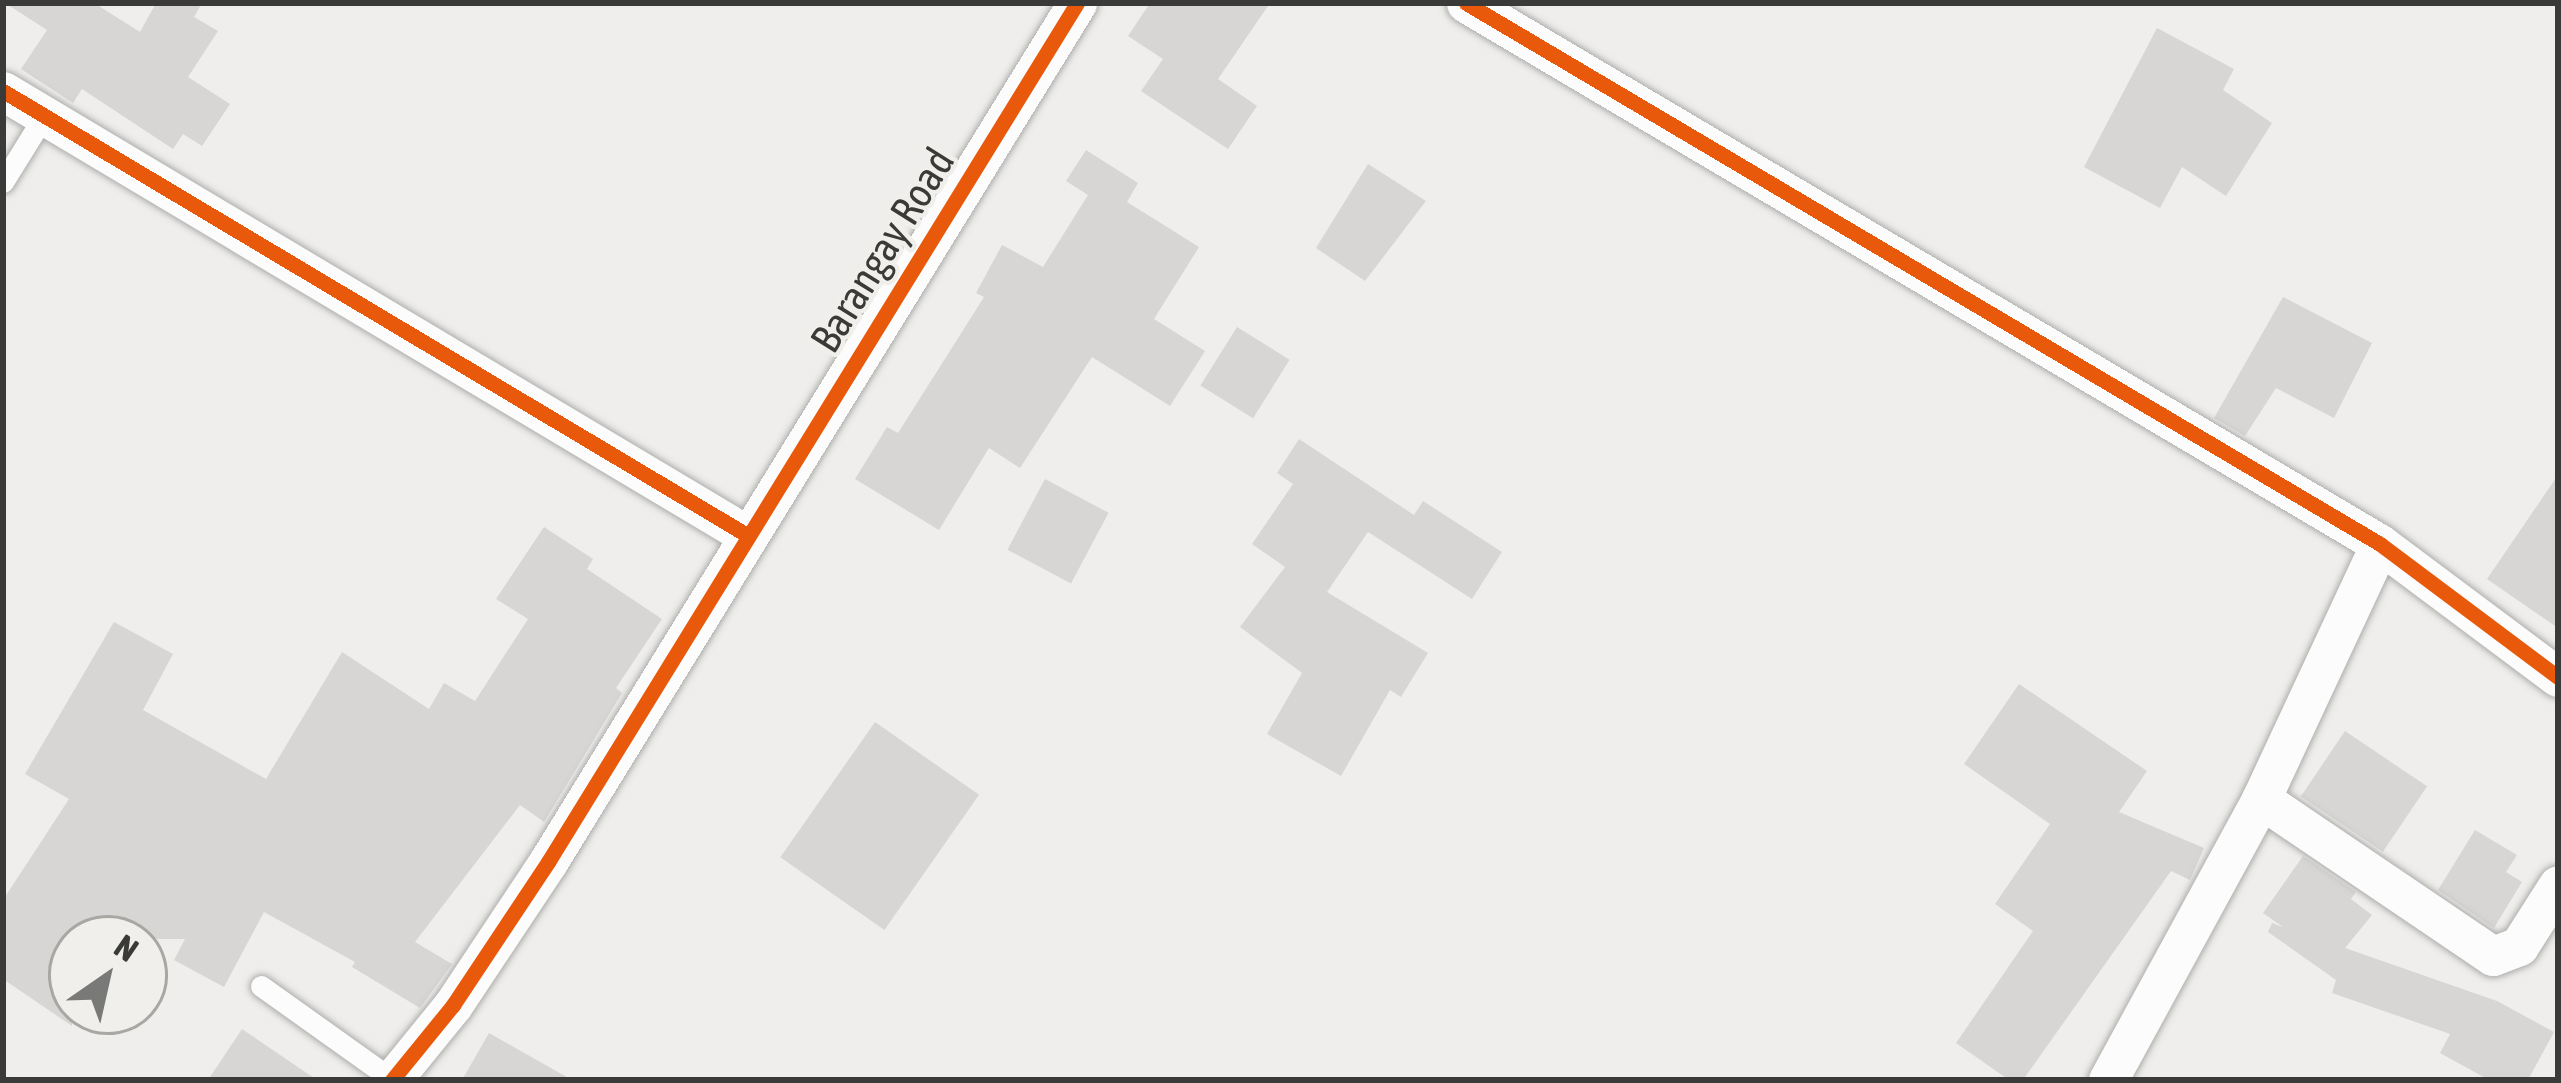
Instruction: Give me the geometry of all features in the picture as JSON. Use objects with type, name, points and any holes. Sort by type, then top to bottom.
[{"type":"street","name":"Barangay Road","points":[[393,1080],[453,1005],[548,862],[1077,3]]},
{"type":"street","points":[[1466,3],[2380,544],[2558,677]]},
{"type":"street","points":[[3,91],[747,535]]},
{"type":"street","points":[[2108,1080],[2261,799],[2380,544]]},
{"type":"street","points":[[2261,799],[2482,953],[2493,956],[2519,946],[2558,885]]},
{"type":"lane","points":[[3,182],[44,116]]},
{"type":"lane","points":[[261,986],[393,1080]]},
{"type":"building","points":[[5,3],[94,3],[140,32],[156,3],[202,3],[194,17],[218,31],[188,77],[230,104],[202,146],[183,134],[173,149],[82,89],[73,103],[21,69],[47,30]]},
{"type":"building","points":[[1150,3],[1270,3],[1218,79],[1257,106],[1228,149],[1141,91],[1163,59],[1128,36]]},
{"type":"building","points":[[2157,28],[2234,69],[2223,90],[2272,123],[2226,196],[2182,167],[2160,208],[2084,167]]},
{"type":"building","points":[[1086,150],[1138,183],[1127,202],[1199,247],[1154,319],[1205,351],[1170,406],[1092,357],[1020,468],[989,448],[939,530],[855,479],[887,427],[898,433],[984,297],[976,293],[1002,245],[1043,267],[1088,195],[1066,181]]},
{"type":"building","points":[[1368,164],[1426,201],[1365,281],[1316,248]]},
{"type":"building","points":[[2283,297],[2372,343],[2334,418],[2276,388],[2245,436],[2214,418]]},
{"type":"building","points":[[1237,327],[1290,360],[1253,418],[1200,386]]},
{"type":"building","points":[[1299,439],[1414,515],[1423,501],[1502,552],[1472,599],[1368,532],[1327,592],[1428,653],[1401,697],[1390,690],[1341,776],[1267,734],[1302,673],[1240,627],[1285,567],[1252,544],[1293,484],[1277,473]]},
{"type":"building","points":[[2558,475],[2558,628],[2487,579]]},
{"type":"building","points":[[1045,479],[1109,513],[1071,583],[1007,550]]},
{"type":"building","points":[[544,527],[593,559],[587,569],[662,619],[616,688],[622,693],[544,822],[520,805],[415,942],[452,964],[420,1008],[352,967],[355,962],[264,912],[224,987],[174,960],[185,939],[168,939],[168,915],[48,915],[48,1010],[3,979],[3,900],[69,799],[25,774],[114,622],[173,654],[143,710],[266,779],[342,652],[429,709],[444,683],[475,701],[528,619],[496,599]]},
{"type":"building","points":[[2019,684],[2147,771],[2119,812],[2204,848],[2190,880],[2171,871],[2023,1080],[2009,1080],[1956,1043],[2033,931],[1995,904],[2050,824],[1964,764]]},
{"type":"building","points":[[875,722],[979,795],[884,930],[780,857]]},
{"type":"building","points":[[2345,731],[2427,786],[2383,852],[2301,796]]},
{"type":"building","points":[[2475,830],[2517,855],[2506,872],[2522,882],[2494,928],[2438,890]]},
{"type":"building","points":[[2303,856],[2356,892],[2351,899],[2372,915],[2345,948],[2497,1001],[2554,1032],[2528,1080],[2489,1080],[2440,1053],[2450,1034],[2332,993],[2336,980],[2268,932],[2272,923],[2283,927],[2263,913]]},
{"type":"building","points":[[242,1029],[317,1080],[208,1080]]},
{"type":"building","points":[[489,1033],[572,1080],[462,1080]]},
{"type":"cycle path","points":[[392,1080],[453,1005],[548,862],[1077,3]]},
{"type":"cycle path","points":[[1466,3],[2380,544],[2558,677]]},
{"type":"cycle path","points":[[3,91],[747,535]]}]
